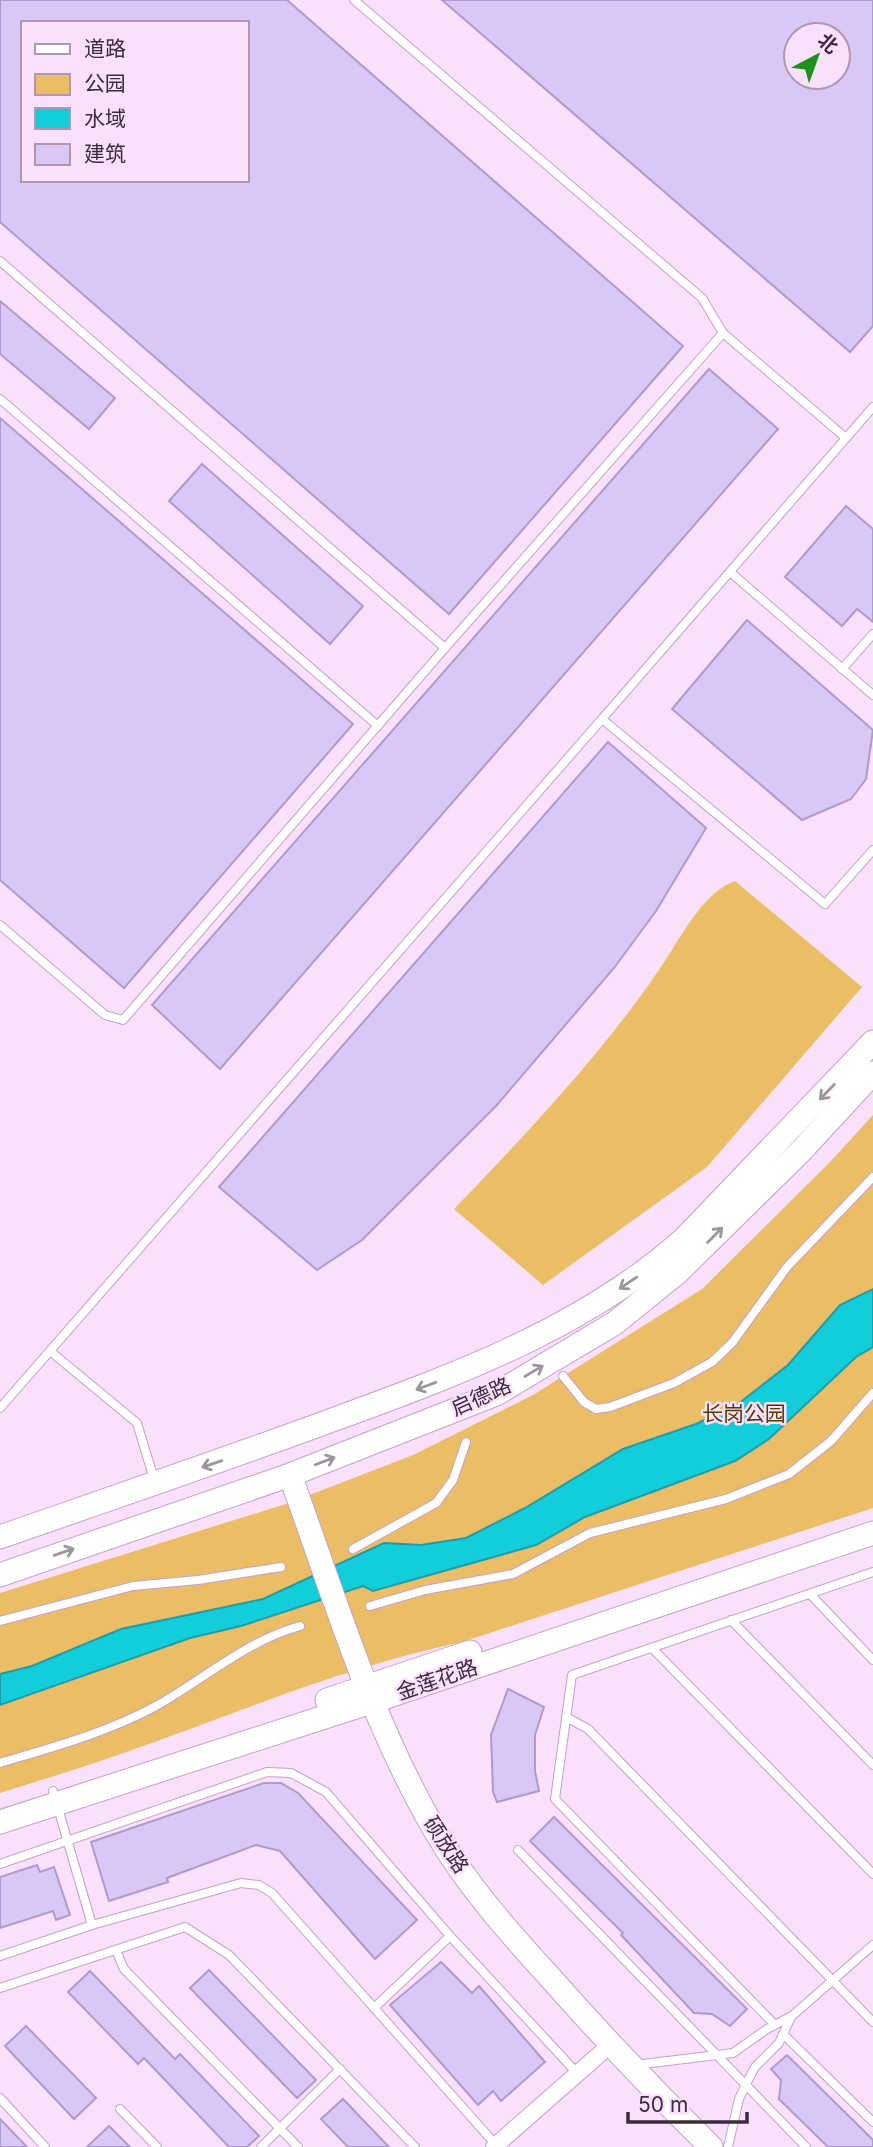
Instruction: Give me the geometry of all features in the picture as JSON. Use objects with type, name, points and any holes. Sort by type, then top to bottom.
[{"type":"street","name":"启德路","points":[[0,1537],[473,1368],[604,1299],[657,1263],[685,1238],[873,1042]]},
{"type":"street","name":"启德路","points":[[0,1575],[290,1475],[496,1394],[615,1324],[678,1272],[801,1150],[873,1073]]},
{"type":"street","name":"硕放路","points":[[290,1475],[371,1693],[417,1799],[464,1874],[509,1932],[628,2066],[711,2147]]},
{"type":"street","name":"金莲花路","points":[[0,1822],[55,1798],[873,1522]]},
{"type":"street","name":"金莲花路","points":[[371,1693],[873,1533]]},
{"type":"street","name":"金莲花路","points":[[0,1808],[55,1798]]},
{"type":"street","points":[[495,2146],[610,2045]]},
{"type":"lane","points":[[354,0],[702,298],[723,333],[846,438]]},
{"type":"lane","points":[[0,261],[445,648]]},
{"type":"lane","points":[[0,925],[105,1015],[123,1020],[445,648],[723,333]]},
{"type":"lane","points":[[0,399],[378,726]]},
{"type":"lane","points":[[0,1408],[873,407]]},
{"type":"lane","points":[[730,572],[873,695]]},
{"type":"lane","points":[[842,669],[873,634]]},
{"type":"lane","points":[[602,719],[825,904],[873,850]]},
{"type":"lane","points":[[562,1376],[584,1402],[596,1409],[610,1408],[674,1383],[712,1362],[732,1343],[787,1267],[873,1177]]},
{"type":"lane","points":[[50,1351],[137,1423],[155,1483]]},
{"type":"lane","points":[[370,1606],[425,1590],[513,1574],[590,1533],[726,1499],[789,1474],[831,1441],[873,1393]]},
{"type":"lane","points":[[353,1549],[436,1503],[453,1480],[466,1442]]},
{"type":"lane","points":[[0,1621],[133,1586],[198,1580],[281,1567]]},
{"type":"lane","points":[[775,2025],[555,1799],[572,1675],[873,1572]]},
{"type":"lane","points":[[810,1594],[873,1660]]},
{"type":"lane","points":[[731,1620],[873,1765]]},
{"type":"lane","points":[[0,1763],[93,1735],[156,1706],[255,1644],[300,1626]]},
{"type":"lane","points":[[652,1648],[873,1874]]},
{"type":"lane","points":[[566,1717],[587,1729],[873,2022]]},
{"type":"lane","points":[[0,1864],[267,1772],[291,1773],[308,1780],[340,1805],[450,1936],[577,2073]]},
{"type":"lane","points":[[55,1798],[92,1925]]},
{"type":"lane","points":[[518,1850],[806,2147]]},
{"type":"lane","points":[[0,1956],[92,1925],[241,1883],[259,1885],[272,1893],[495,2146]]},
{"type":"lane","points":[[0,1989],[185,1927],[229,1955],[415,2147]]},
{"type":"lane","points":[[374,2008],[450,1936]]},
{"type":"lane","points":[[628,2066],[716,2057],[745,2047],[792,2016],[873,1945]]},
{"type":"lane","points":[[116,1950],[124,1969],[298,2147]]},
{"type":"lane","points":[[728,2147],[739,2099],[745,2086],[755,2067],[783,2034],[792,2016]]},
{"type":"lane","points":[[783,2034],[873,2122]]},
{"type":"lane","points":[[261,2147],[340,2069]]},
{"type":"lane","points":[[0,2098],[44,2147]]},
{"type":"lane","points":[[120,2109],[157,2147]]},
{"type":"green space","points":[[735,881],[862,987],[707,1167],[543,1285],[454,1209],[539,1119],[594,1055],[645,990],[705,903],[724,886]]},
{"type":"green space","name":"长岗公园","points":[[873,1115],[873,1508],[462,1642],[417,1652],[329,1679],[112,1757],[0,1793],[0,1593],[289,1503],[413,1455],[533,1395],[702,1289],[831,1161]]},
{"type":"water","points":[[873,1289],[873,1347],[856,1357],[769,1439],[735,1461],[585,1517],[536,1545],[373,1591],[363,1586],[241,1626],[190,1638],[0,1705],[0,1674],[32,1666],[121,1629],[263,1599],[384,1543],[421,1545],[466,1538],[525,1508],[623,1449],[696,1424],[738,1404],[788,1365],[840,1305]]},
{"type":"building","points":[[0,0],[287,0],[683,346],[449,614],[0,222]]},
{"type":"building","points":[[442,0],[873,0],[873,326],[850,352]]},
{"type":"building","points":[[0,301],[115,398],[89,429],[0,354]]},
{"type":"building","points":[[709,369],[778,429],[220,1069],[152,1005]]},
{"type":"building","points":[[0,418],[353,724],[124,988],[0,880]]},
{"type":"building","points":[[202,464],[363,606],[330,644],[169,501]]},
{"type":"building","points":[[846,506],[873,529],[873,622],[857,609],[842,626],[785,577]]},
{"type":"building","points":[[747,620],[873,730],[866,779],[851,799],[802,820],[672,709]]},
{"type":"building","points":[[608,742],[706,828],[656,911],[614,968],[496,1106],[362,1240],[317,1270],[219,1187]]},
{"type":"building","points":[[508,1689],[544,1707],[535,1735],[535,1771],[539,1791],[497,1802],[493,1792],[491,1735]]},
{"type":"building","points":[[264,1783],[281,1783],[298,1793],[417,1920],[375,1959],[280,1851],[256,1845],[167,1878],[168,1882],[109,1901],[91,1842]]},
{"type":"building","points":[[554,1817],[747,2009],[730,2026],[712,2014],[694,2013],[621,1935],[623,1933],[530,1841]]},
{"type":"building","points":[[37,1865],[40,1872],[54,1867],[70,1915],[56,1920],[53,1911],[0,1928],[0,1877]]},
{"type":"building","points":[[441,1962],[472,1993],[479,1986],[545,2062],[501,2101],[493,2091],[478,2105],[390,2005]]},
{"type":"building","points":[[209,1970],[316,2080],[297,2098],[190,1988]]},
{"type":"building","points":[[90,1971],[175,2059],[180,2054],[259,2136],[247,2147],[229,2147],[144,2058],[138,2064],[68,1992]]},
{"type":"building","points":[[26,2026],[96,2098],[74,2119],[5,2046]]},
{"type":"building","points":[[787,2055],[873,2140],[873,2147],[828,2147],[779,2099],[781,2080],[771,2069]]},
{"type":"building","points":[[343,2099],[389,2147],[348,2147],[321,2119]]},
{"type":"building","points":[[0,2119],[27,2147],[0,2147]]},
{"type":"building","points":[[109,2126],[130,2147],[87,2147]]}]
